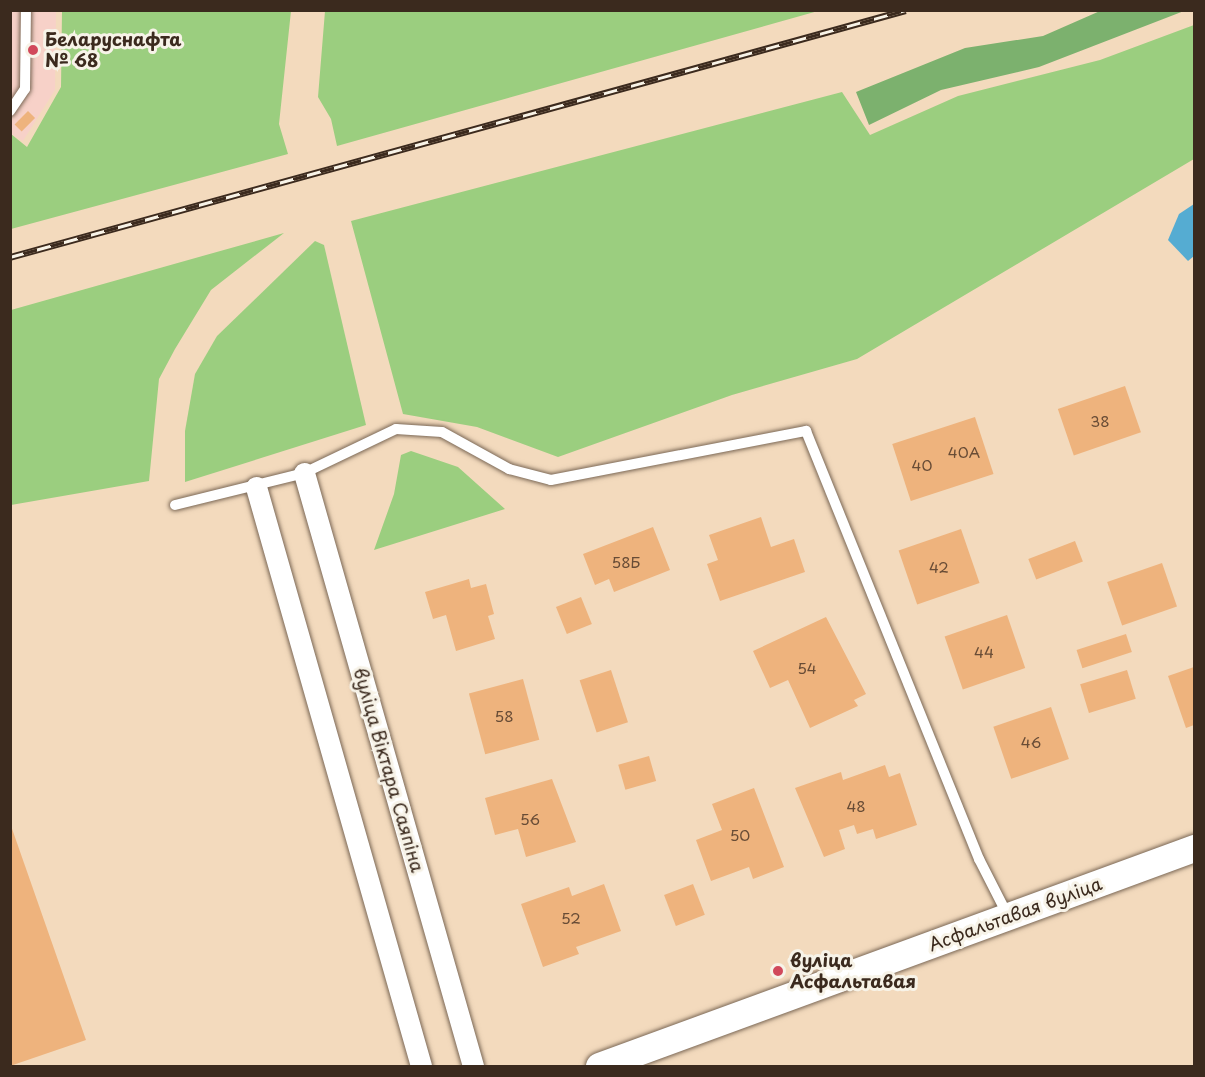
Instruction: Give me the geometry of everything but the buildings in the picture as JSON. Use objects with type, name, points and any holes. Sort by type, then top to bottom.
[{"type":"street","name":"вуліца Віктара Саяпіна","points":[[304,473],[473,1066]]},
{"type":"street","points":[[256,487],[421,1066]]},
{"type":"street","name":"Асфальтавая вуліца","points":[[599,1066],[1194,848]]},
{"type":"lane","points":[[10,111],[25,88],[26,10]]},
{"type":"lane","points":[[175,505],[256,487],[304,473],[396,429],[442,432],[509,470],[551,480],[806,431],[979,859],[1008,916]]},
{"type":"shaded area","name":"Беларуснафта № 68","points":[[10,11],[56,11],[55,90],[23,141],[11,134]]},
{"type":"green space","points":[[325,10],[818,11],[337,146],[331,119],[318,97]]},
{"type":"green space","points":[[62,11],[291,11],[279,124],[288,154],[11,229],[11,134],[27,147],[61,87]]},
{"type":"green space","points":[[1100,11],[1184,11],[1039,67],[941,90],[869,125],[856,92],[965,48],[1043,36]]},
{"type":"green space","points":[[1194,25],[1194,159],[857,359],[732,395],[558,457],[477,427],[403,414],[351,221],[842,92],[870,135],[958,96],[1100,60]]},
{"type":"green space","points":[[284,233],[211,290],[175,349],[159,379],[149,481],[11,505],[11,310]]},
{"type":"green space","points":[[315,241],[324,245],[366,425],[185,482],[185,431],[195,374],[217,336]]},
{"type":"green space","points":[[411,451],[458,467],[505,509],[374,550],[394,494],[401,455]]},
{"type":"water","points":[[1194,204],[1194,256],[1188,261],[1168,240],[1179,214]]},
{"type":"railway","points":[[10,257],[906,10]]},
{"type":"place","name":"Беларуснафта № 68","points":[[33,50]]},
{"type":"place","name":"вуліца Асфальтавая","points":[[778,971]]}]
